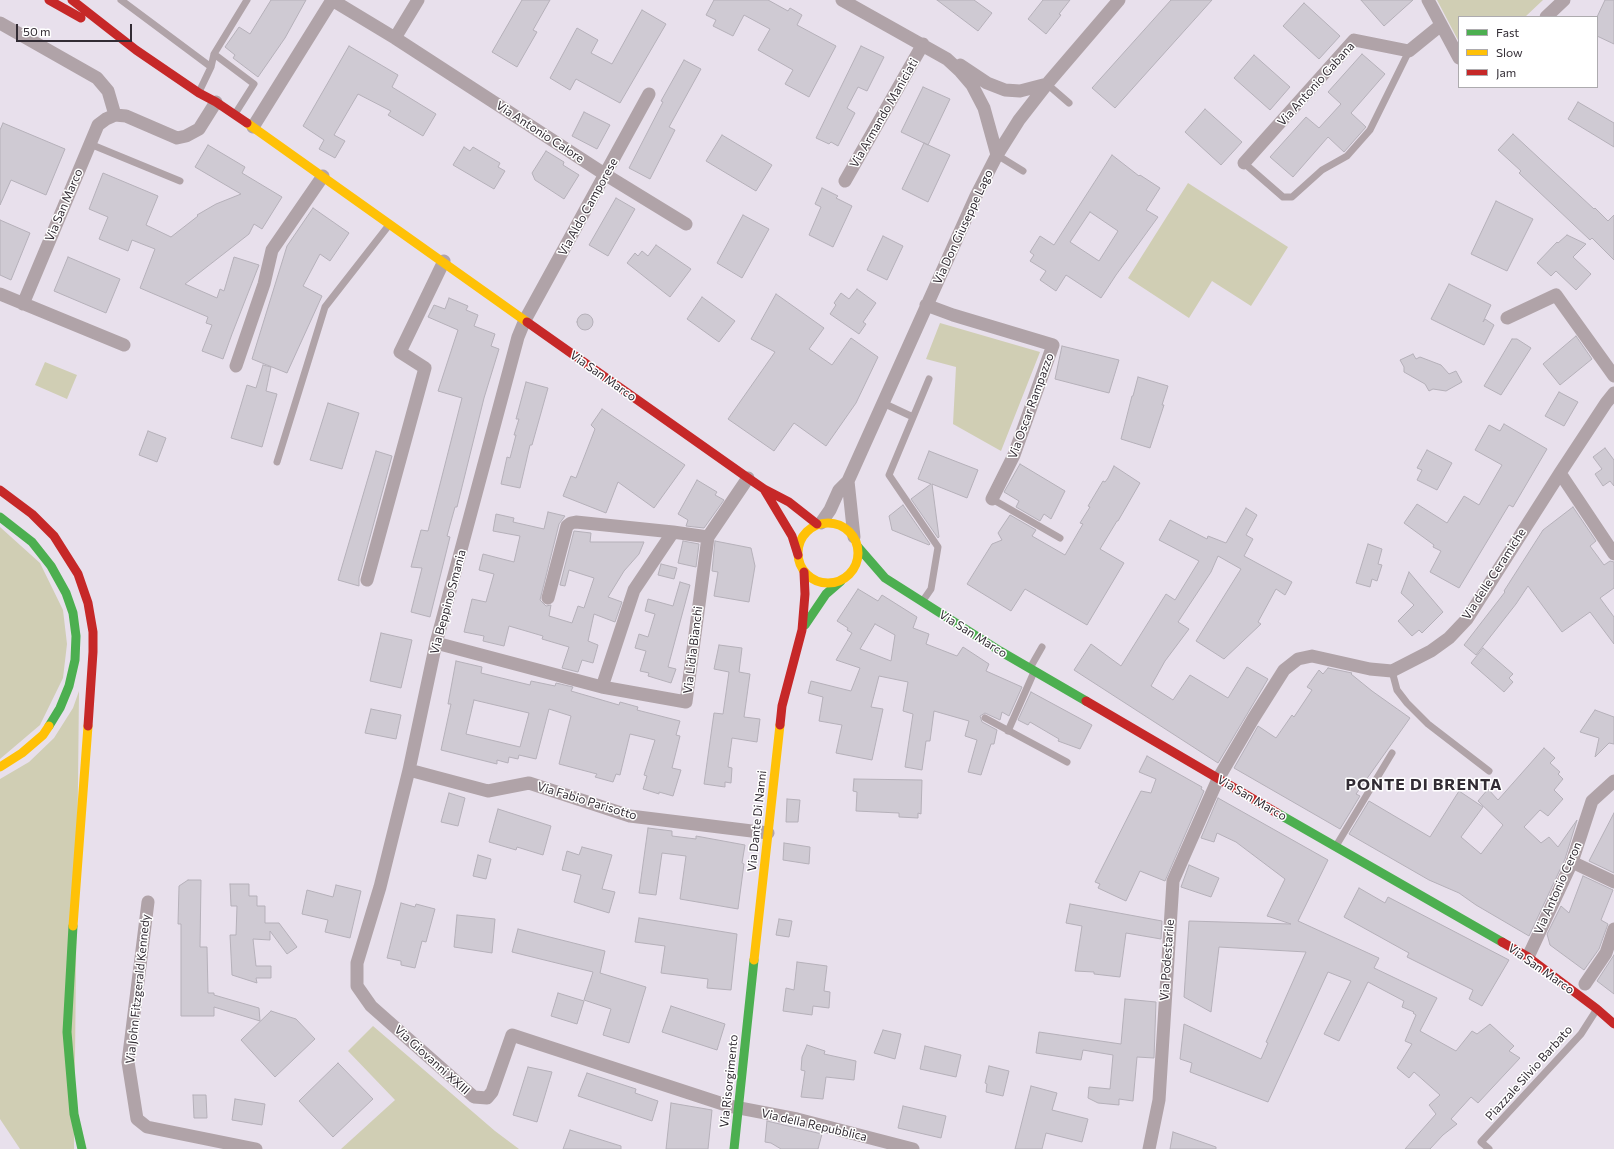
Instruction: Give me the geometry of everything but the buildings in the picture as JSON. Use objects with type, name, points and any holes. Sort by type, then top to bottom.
[{"type":"main road","points":[[49,0],[136,50]]},
{"type":"main road","points":[[72,0],[136,50]]},
{"type":"main road","name":"Via San Marco","points":[[136,50],[199,93],[235,114],[748,478],[764,489],[789,502],[819,524]]},
{"type":"main road","name":"Via San Marco","points":[[764,489],[792,536],[798,555]]},
{"type":"main road","points":[[0,490],[32,514],[54,536],[68,557],[78,574],[88,603],[93,632],[93,652],[70,968],[67,1032],[74,1114],[82,1149]]},
{"type":"main road","points":[[0,516],[32,542],[50,566],[66,593],[73,613],[76,636],[75,660],[71,680],[60,708],[43,735],[22,753],[0,767]]},
{"type":"main road","points":[[843,579],[852,572],[859,556],[856,542],[848,530],[840,524],[830,522],[819,524],[805,533],[798,547],[798,555],[804,572],[814,580],[825,583],[857,577]]},
{"type":"main road","name":"Via San Marco","points":[[856,542],[885,578],[922,602],[1032,670],[1218,779],[1528,957],[1597,1009],[1614,1024]]},
{"type":"main road","name":"Via Dante Di Nanni","points":[[748,1016],[782,706],[802,630],[805,594],[804,572]]},
{"type":"main road","name":"Via San Marco","points":[[870,577],[885,578]]},
{"type":"main road","name":"Via Dante Di Nanni","points":[[802,630],[813,611],[826,594],[843,579]]},
{"type":"main road","name":"Via Risorgimento","points":[[734,1149],[748,1016]]},
{"type":"street","name":"Via Antonio Calore","points":[[253,127],[332,0],[395,38],[606,175],[686,224]]},
{"type":"street","points":[[395,38],[418,0]]},
{"type":"street","name":"Via Armando Maniciati","points":[[842,0],[965,67],[987,83],[1005,90],[1020,91],[1047,84]]},
{"type":"street","name":"Via Don Giuseppe Lago","points":[[819,524],[830,510],[839,490],[848,481],[926,305],[976,196],[997,155],[1019,120],[1047,84],[1119,0]]},
{"type":"street","points":[[1428,0],[1458,56]]},
{"type":"street","points":[[1547,16],[1564,0]]},
{"type":"street","points":[[0,23],[97,78],[108,91],[115,115],[126,116],[177,138],[186,136],[199,129],[216,102]]},
{"type":"street","points":[[1409,52],[1441,26]]},
{"type":"street","name":"Via Antonio Gabana","points":[[1244,163],[1354,40],[1409,52]]},
{"type":"street","name":"Via Armando Maniciati","points":[[845,181],[923,44]]},
{"type":"street","name":"Via Armando Maniciati","points":[[948,59],[972,85],[984,108],[997,155]]},
{"type":"street","name":"Via Aldo Camporese","points":[[525,320],[606,175],[649,94]]},
{"type":"street","name":"Via San Marco","points":[[23,304],[98,125],[115,115]]},
{"type":"street","points":[[236,366],[264,284],[272,250],[323,176]]},
{"type":"street","points":[[367,580],[424,368],[400,352],[444,261]]},
{"type":"street","points":[[0,294],[124,345]]},
{"type":"street","points":[[1506,318],[1556,295],[1614,376]]},
{"type":"street","name":"Via Oscar Rampazzo","points":[[926,305],[953,315],[1053,345],[1014,455],[992,499]]},
{"type":"street","name":"Via Beppino Smania","points":[[380,887],[409,770],[436,643],[518,337],[525,320]]},
{"type":"street","name":"Via delle Ceramiche","points":[[1392,671],[1431,651],[1449,638],[1467,619],[1560,473],[1614,393]]},
{"type":"street","points":[[1560,473],[1614,554]]},
{"type":"street","name":"Via Lidia Bianchi","points":[[436,643],[602,687],[686,702],[708,537],[748,478]]},
{"type":"street","name":"Via Don Giuseppe Lago","points":[[848,481],[856,542]]},
{"type":"street","points":[[548,598],[567,526],[571,523],[576,522],[708,537]]},
{"type":"street","points":[[602,687],[634,590],[673,532]]},
{"type":"street","points":[[1218,779],[1284,670],[1298,659],[1312,656],[1370,669],[1392,671]]},
{"type":"street","name":"Via Fabio Parisotto","points":[[409,770],[488,792],[529,783],[630,816],[768,833]]},
{"type":"street","name":"Via Podestarile","points":[[1149,1149],[1159,1100],[1172,881],[1218,779]]},
{"type":"street","name":"Via Antonio Ceron","points":[[1528,957],[1572,862],[1592,801],[1614,781]]},
{"type":"street","points":[[1572,862],[1614,882]]},
{"type":"street","name":"Via Giovanni XXIII","points":[[380,887],[357,963],[357,986],[371,1006],[474,1097],[487,1098],[492,1092],[512,1035],[739,1109]]},
{"type":"street","name":"Via John Fitzgerald Kennedy","points":[[148,902],[128,1062],[137,1119],[147,1128],[238,1147],[256,1149]]},
{"type":"street","points":[[1584,984],[1606,953],[1614,929]]},
{"type":"street","name":"Via della Repubblica","points":[[739,1109],[798,1119],[913,1149]]},
{"type":"lane","points":[[121,0],[211,67]]},
{"type":"lane","points":[[199,93],[211,67],[214,54],[246,0]]},
{"type":"lane","points":[[1244,163],[1283,197],[1292,197],[1322,170],[1347,156],[1370,130],[1409,52]]},
{"type":"lane","points":[[214,54],[254,84],[235,114]]},
{"type":"lane","points":[[1047,84],[1069,103]]},
{"type":"lane","points":[[90,144],[180,181]]},
{"type":"lane","points":[[997,155],[1023,171]]},
{"type":"lane","points":[[277,462],[325,307],[390,223]]},
{"type":"lane","points":[[922,602],[931,589],[938,547],[889,475],[929,379]]},
{"type":"lane","points":[[882,403],[913,417]]},
{"type":"lane","points":[[992,499],[1060,538]]},
{"type":"lane","points":[[1008,731],[1042,647]]},
{"type":"lane","points":[[1392,671],[1397,690],[1407,703],[1428,724],[1489,771]]},
{"type":"lane","points":[[985,718],[1067,762]]},
{"type":"lane","points":[[1336,846],[1392,754]]},
{"type":"lane","name":"Piazzale Silvio Barbato","points":[[1489,1149],[1481,1142],[1581,1034],[1597,1009]]},
{"type":"shaded area","points":[[1437,0],[1543,0],[1526,16],[1458,16],[1458,40]]},
{"type":"shaded area","points":[[1188,183],[1288,247],[1251,306],[1212,281],[1189,318],[1128,278]]},
{"type":"shaded area","points":[[940,323],[1040,352],[1001,451],[953,424],[956,367],[926,359]]},
{"type":"shaded area","points":[[45,362],[77,375],[67,399],[35,385]]},
{"type":"shaded area","points":[[0,527],[40,563],[63,610],[67,644],[63,678],[40,725],[0,759]]},
{"type":"shaded area","points":[[79,691],[74,1149],[20,1149],[0,1119],[0,779],[29,762],[54,738],[73,708]]},
{"type":"shaded area","points":[[373,1026],[495,1131],[519,1149],[341,1149],[395,1100],[348,1051]]},
{"type":"traffic: fast","points":[[0,517],[32,542],[51,566],[66,593],[73,613],[76,636],[75,660],[69,686],[60,708],[49,726]]},
{"type":"traffic: fast","points":[[858,547],[885,578],[1000,651],[1086,701]]},
{"type":"traffic: fast","points":[[805,625],[826,594],[841,581]]},
{"type":"traffic: fast","points":[[1277,813],[1502,942]]},
{"type":"traffic: fast","points":[[73,926],[67,1032],[74,1114],[82,1149]]},
{"type":"traffic: fast","points":[[734,1149],[754,960]]},
{"type":"traffic: slow","points":[[247,123],[527,322]]},
{"type":"traffic: slow","points":[[822,523],[834,523],[850,531],[856,541],[858,553],[856,565],[850,575],[834,583],[822,583],[806,575],[798,559],[798,547],[806,531],[822,523]]},
{"type":"traffic: slow","points":[[754,960],[780,725]]},
{"type":"traffic: slow","points":[[0,767],[22,753],[43,735],[49,726]]},
{"type":"traffic: slow","points":[[73,926],[88,726]]},
{"type":"traffic: jam","points":[[49,0],[81,18]]},
{"type":"traffic: jam","points":[[72,0],[136,50],[199,93],[216,102],[247,123]]},
{"type":"traffic: jam","points":[[527,322],[764,489],[789,502],[817,524]]},
{"type":"traffic: jam","points":[[0,490],[32,514],[54,536],[78,574],[88,603],[93,632],[88,726]]},
{"type":"traffic: jam","points":[[765,491],[792,536],[798,555]]},
{"type":"traffic: jam","points":[[780,725],[782,706],[802,630],[805,594],[804,572]]},
{"type":"traffic: jam","points":[[1086,701],[1277,813]]},
{"type":"traffic: jam","points":[[1502,942],[1528,957],[1597,1009],[1614,1024]]},
{"type":"district","name":"PONTE DI BRENTA","points":[[1424,785]]}]
